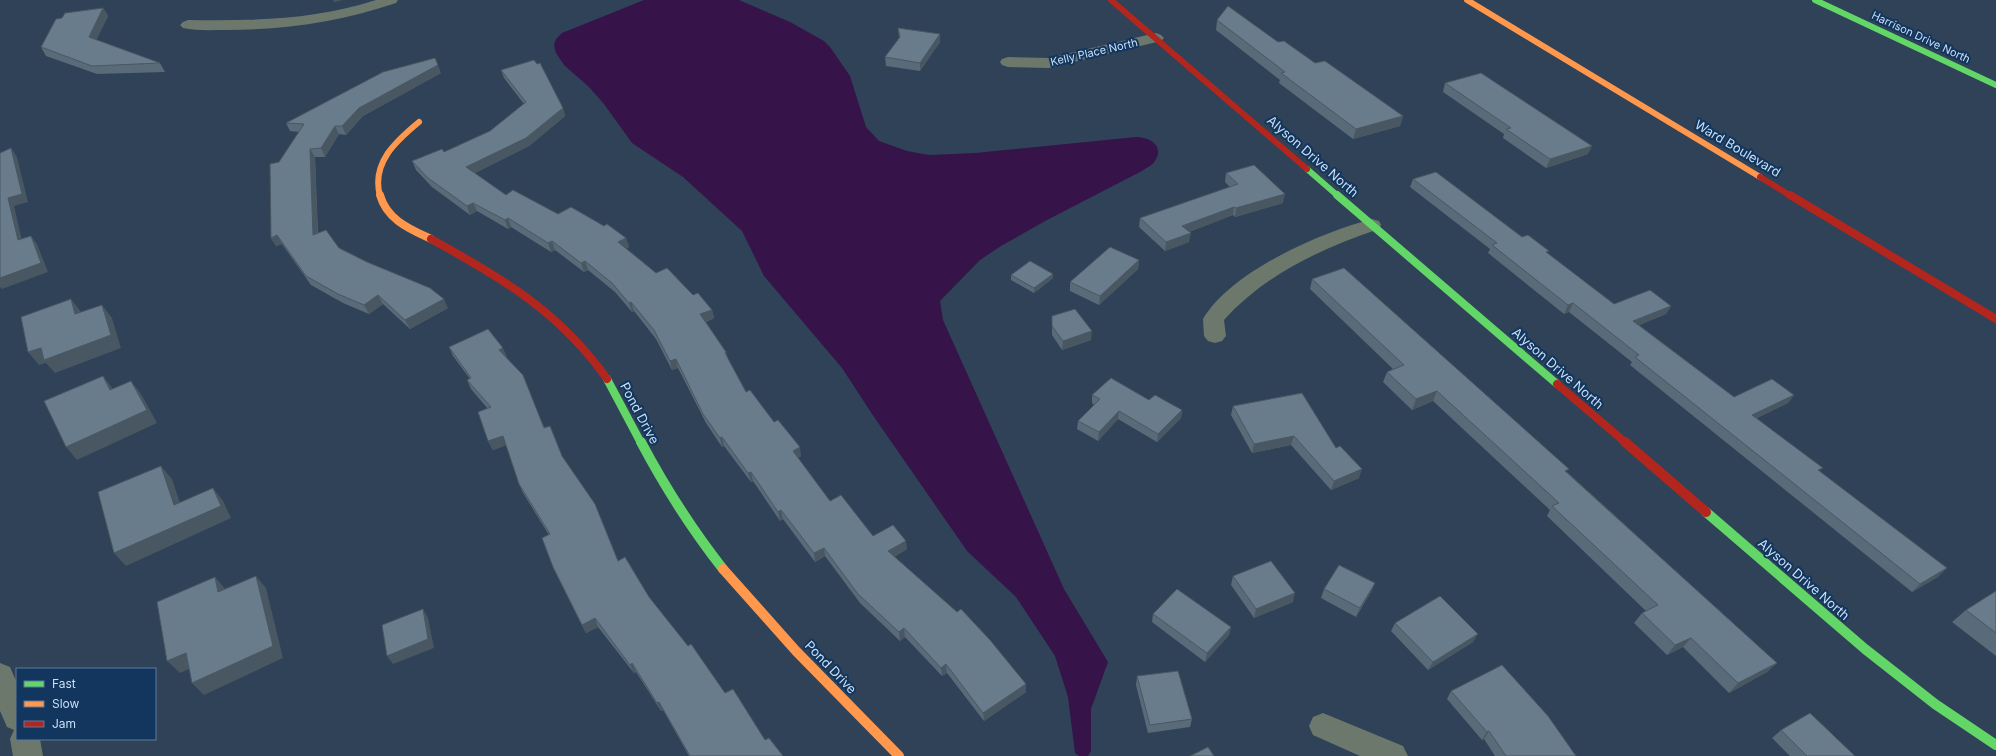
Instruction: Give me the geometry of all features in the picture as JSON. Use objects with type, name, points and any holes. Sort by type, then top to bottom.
[{"type":"street","points":[[188,25],[261,25],[306,21],[361,10],[391,0]]},
{"type":"street","name":"Alyson Drive North","points":[[1112,0],[1865,649],[1935,704],[1996,745]]},
{"type":"street","name":"Ward Boulevard","points":[[1467,0],[1996,319]]},
{"type":"street","name":"Harrison Drive North","points":[[1814,0],[1996,85]]},
{"type":"street","name":"Kelly Place North","points":[[1008,62],[1049,63],[1156,38]]},
{"type":"street","name":"Pond Drive","points":[[419,122],[401,135],[390,148],[380,165],[376,180],[378,195],[383,206],[394,219],[512,285],[548,311],[580,342],[603,372],[624,406],[657,474],[699,538],[757,609],[899,756]]},
{"type":"street","points":[[1215,336],[1213,319],[1227,302],[1259,277],[1306,250],[1333,238],[1372,225]]},
{"type":"street","points":[[0,676],[16,716]]},
{"type":"street","points":[[1323,726],[1393,756]]},
{"type":"street","points":[[25,740],[28,756]]},
{"type":"shaded area","points":[[644,0],[739,0],[790,22],[824,41],[830,47],[850,76],[866,127],[879,141],[907,151],[929,155],[975,153],[1136,137],[1146,138],[1157,146],[1158,155],[1151,165],[1001,246],[980,260],[940,301],[943,320],[1064,589],[1108,662],[1091,709],[1091,751],[1088,756],[1079,756],[1075,753],[1068,697],[1055,656],[1016,597],[967,551],[842,368],[764,276],[742,231],[683,177],[632,143],[604,104],[589,87],[564,65],[556,53],[554,45],[556,39],[562,33]]},
{"type":"building","points":[[1228,6],[1278,42],[1284,41],[1315,63],[1325,61],[1403,116],[1356,129],[1281,73],[1285,72],[1217,20]]},
{"type":"building","points":[[103,8],[89,37],[160,63],[92,66],[41,47],[56,19],[62,18],[65,13]]},
{"type":"building","points":[[898,28],[940,34],[920,63],[885,57],[900,37]]},
{"type":"building","points":[[435,58],[438,65],[359,108],[342,126],[335,126],[321,148],[310,149],[313,235],[326,230],[339,248],[367,262],[430,288],[444,299],[405,320],[378,295],[364,305],[338,294],[306,276],[277,235],[271,238],[270,164],[279,162],[304,124],[286,123],[383,72]]},
{"type":"building","points":[[534,60],[537,64],[540,63],[563,108],[526,138],[466,167],[506,195],[513,190],[558,214],[571,207],[604,226],[607,224],[626,238],[618,242],[656,273],[667,268],[693,295],[698,293],[712,310],[700,314],[726,352],[725,353],[746,392],[750,390],[774,422],[778,420],[800,447],[793,451],[830,501],[841,495],[873,536],[893,525],[906,541],[888,551],[957,612],[961,609],[990,640],[1026,684],[983,713],[946,664],[941,668],[904,628],[899,632],[858,594],[824,548],[814,553],[781,510],[778,512],[751,472],[748,473],[703,414],[676,359],[670,361],[654,330],[631,302],[629,303],[612,283],[585,261],[581,263],[552,241],[548,243],[508,218],[505,220],[473,203],[467,206],[428,178],[412,161],[442,149],[444,152],[490,131],[526,102],[501,70]]},
{"type":"building","points":[[1481,73],[1592,146],[1550,159],[1506,129],[1511,128],[1445,83]]},
{"type":"building","points":[[11,148],[22,194],[8,198],[18,240],[31,236],[41,263],[0,278],[0,153]]},
{"type":"building","points":[[1254,165],[1285,194],[1236,208],[1234,207],[1182,226],[1191,233],[1166,242],[1140,218],[1238,184],[1226,173]]},
{"type":"building","points":[[1436,172],[1522,237],[1528,235],[1549,251],[1546,252],[1614,304],[1650,290],[1671,306],[1633,321],[1734,397],[1772,379],[1794,395],[1752,415],[1823,468],[1818,470],[1947,568],[1920,584],[1635,357],[1639,355],[1573,303],[1568,305],[1492,245],[1497,243],[1413,179]]},
{"type":"building","points":[[1110,247],[1139,260],[1100,296],[1070,282]]},
{"type":"building","points":[[1030,261],[1053,274],[1034,288],[1011,275]]},
{"type":"building","points":[[1344,268],[1569,469],[1565,471],[1777,663],[1738,683],[1691,638],[1675,645],[1642,613],[1658,605],[1552,506],[1559,503],[1437,391],[1416,399],[1387,372],[1404,365],[1312,279]]},
{"type":"building","points":[[71,299],[75,314],[102,305],[111,335],[44,360],[41,348],[28,352],[21,317]]},
{"type":"building","points":[[1075,309],[1092,331],[1063,341],[1052,326],[1052,316]]},
{"type":"building","points":[[488,329],[503,348],[499,350],[523,375],[544,428],[550,426],[562,456],[595,504],[618,561],[625,557],[649,597],[688,646],[691,644],[725,693],[733,689],[765,740],[769,738],[783,756],[690,756],[659,702],[657,703],[632,663],[630,665],[595,618],[582,625],[553,567],[542,538],[550,534],[519,484],[503,436],[488,441],[478,412],[491,407],[467,380],[471,378],[449,347]]},
{"type":"building","points":[[103,376],[110,390],[131,381],[147,410],[66,447],[44,401]]},
{"type":"building","points":[[1111,378],[1149,400],[1155,395],[1182,410],[1158,434],[1119,411],[1099,432],[1078,421],[1100,399],[1092,395]]},
{"type":"building","points":[[1302,393],[1336,448],[1340,446],[1362,469],[1334,481],[1294,436],[1254,444],[1233,406]]},
{"type":"building","points":[[161,466],[174,505],[213,488],[221,506],[114,553],[98,492]]},
{"type":"building","points":[[1271,561],[1295,593],[1256,609],[1233,576]]},
{"type":"building","points":[[1339,565],[1375,583],[1360,608],[1324,589]]},
{"type":"building","points":[[256,576],[273,646],[192,683],[186,653],[167,661],[157,602],[215,577],[218,592]]},
{"type":"building","points":[[1177,589],[1231,627],[1207,653],[1153,614]]},
{"type":"building","points":[[1996,591],[1996,633],[1966,610]]},
{"type":"building","points":[[1440,596],[1478,634],[1433,662],[1395,623]]},
{"type":"building","points":[[423,609],[428,639],[387,656],[382,625]]},
{"type":"building","points":[[1502,665],[1548,716],[1576,756],[1506,756],[1489,731],[1487,732],[1451,691]]},
{"type":"building","points":[[1178,671],[1192,719],[1150,725],[1137,676]]},
{"type":"building","points":[[1810,713],[1855,756],[1807,756],[1781,730]]},
{"type":"building","points":[[1208,747],[1214,756],[1190,756]]},
{"type":"traffic: fast","points":[[1815,0],[1996,85]]},
{"type":"traffic: fast","points":[[1307,169],[1557,384]]},
{"type":"traffic: fast","points":[[607,379],[667,491],[700,540],[723,569]]},
{"type":"traffic: fast","points":[[1706,512],[1865,649],[1935,704],[1996,745]]},
{"type":"traffic: slow","points":[[1467,0],[1760,177]]},
{"type":"traffic: slow","points":[[419,122],[401,137],[386,155],[381,164],[378,175],[378,186],[383,203],[392,216],[407,227],[431,239]]},
{"type":"traffic: slow","points":[[723,569],[796,651],[899,756]]},
{"type":"traffic: jam","points":[[1111,0],[1307,169]]},
{"type":"traffic: jam","points":[[1760,177],[1996,319]]},
{"type":"traffic: jam","points":[[431,239],[481,267],[529,298],[572,335],[591,356],[607,379]]},
{"type":"traffic: jam","points":[[1557,384],[1706,512]]}]
